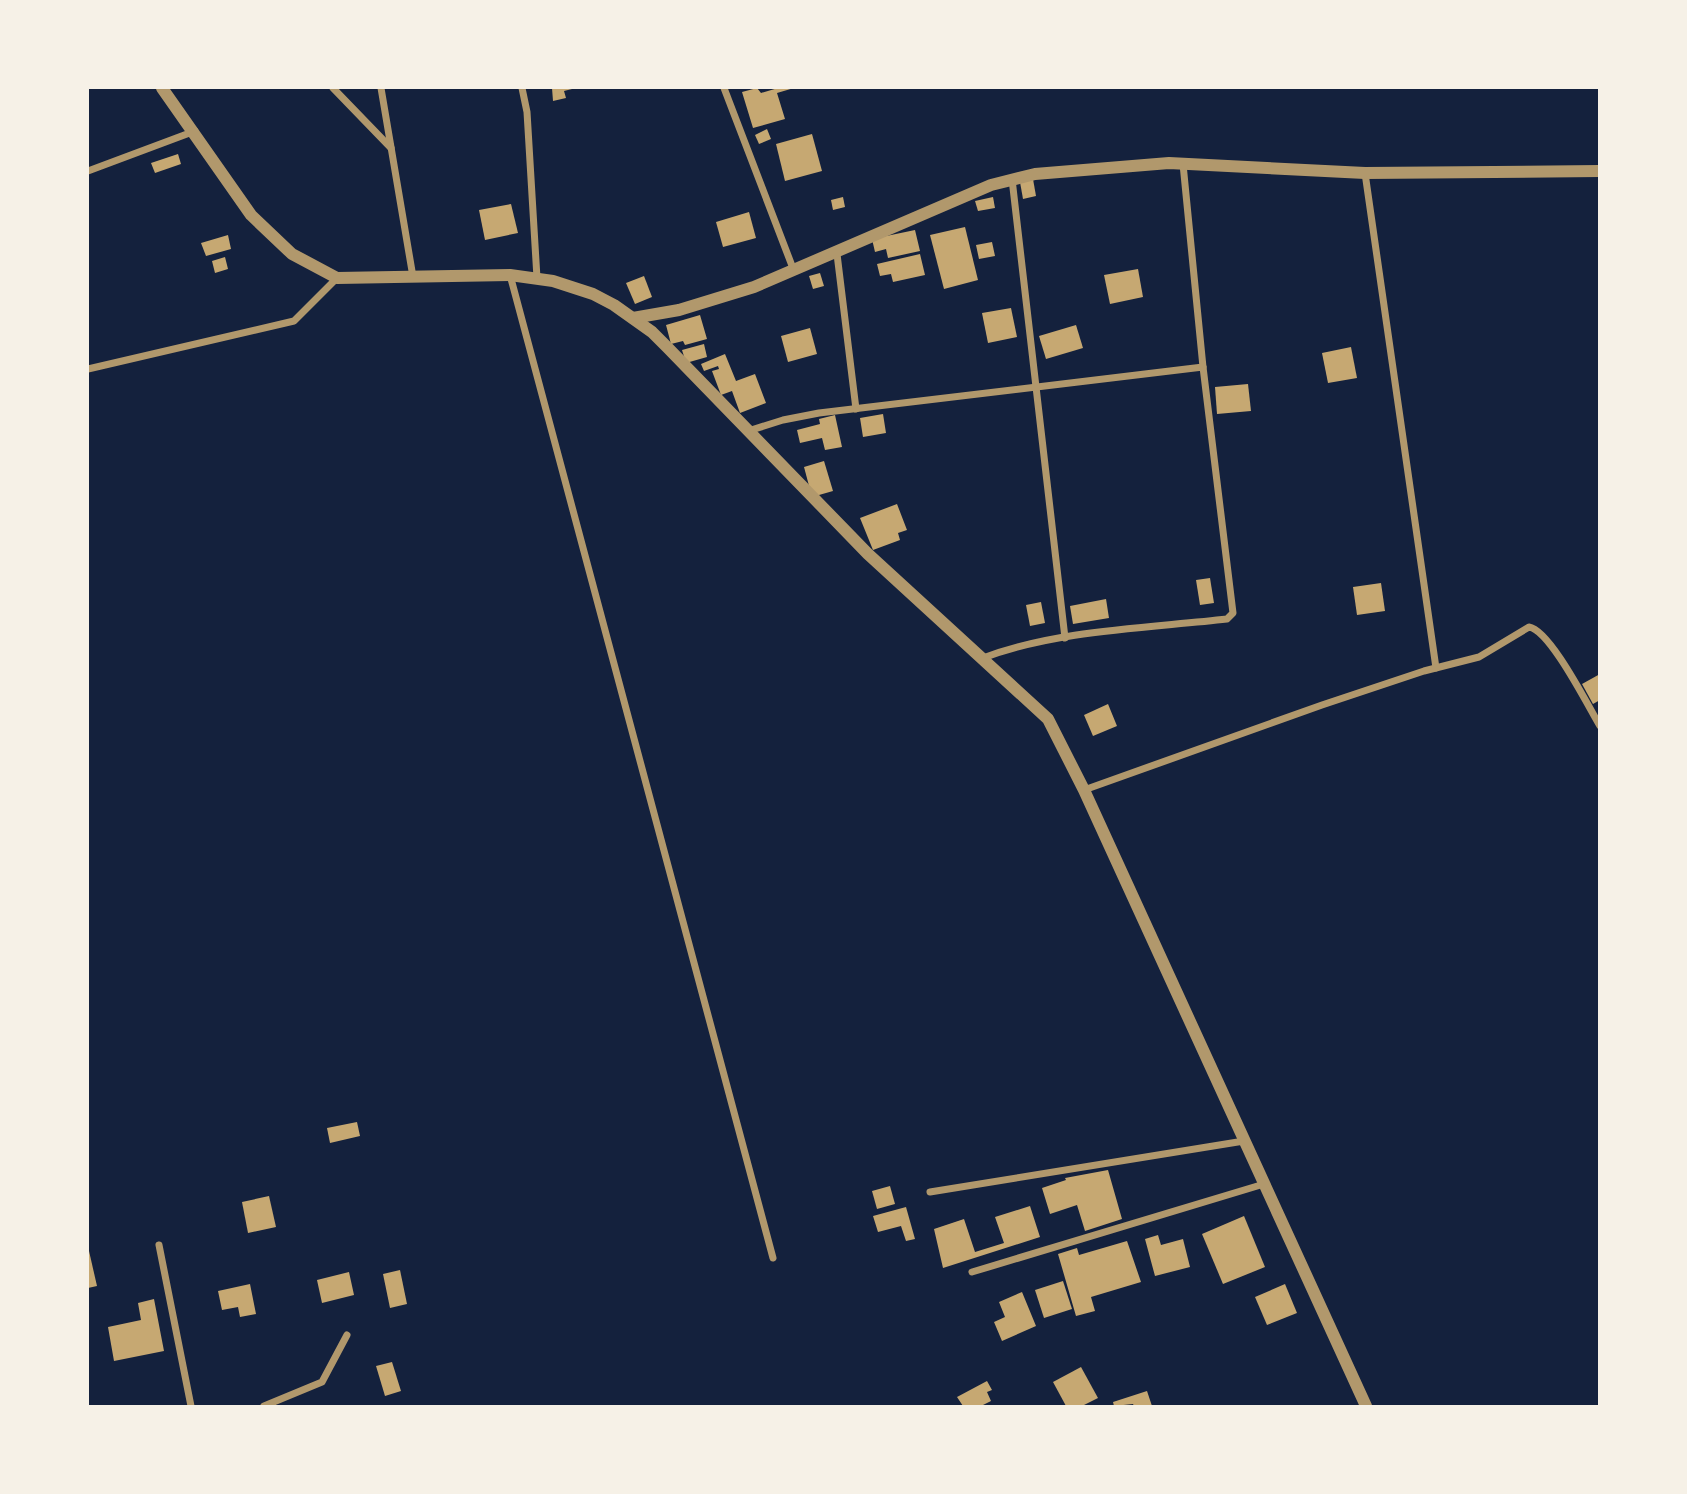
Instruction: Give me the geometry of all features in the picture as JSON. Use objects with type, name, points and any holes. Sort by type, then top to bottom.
[{"type":"street","points":[[162,88],[195,131],[251,215],[292,254],[337,278],[510,275],[537,278],[573,286],[593,294],[633,318],[668,348],[868,554],[1048,719],[1084,790],[1366,1406]]},
{"type":"street","points":[[333,88],[391,149]]},
{"type":"street","points":[[381,88],[413,277]]},
{"type":"street","points":[[522,88],[527,112],[537,278]]},
{"type":"street","points":[[724,88],[794,271]]},
{"type":"street","points":[[88,171],[195,131]]},
{"type":"street","points":[[633,318],[699,305],[836,254],[970,193],[1012,178],[1058,171],[1183,164],[1365,173],[1600,171]]},
{"type":"street","points":[[983,658],[998,652],[1065,638],[1227,619],[1233,613],[1203,367],[1183,164]]},
{"type":"street","points":[[1365,173],[1436,668]]},
{"type":"street","points":[[1012,178],[1065,638]]},
{"type":"street","points":[[836,254],[856,409]]},
{"type":"street","points":[[510,275],[773,1258]]},
{"type":"street","points":[[88,369],[294,321],[337,278]]},
{"type":"street","points":[[748,430],[801,416],[1203,367]]},
{"type":"street","points":[[1084,790],[1322,705],[1479,657],[1525,628],[1534,627],[1541,631],[1567,667],[1600,726]]},
{"type":"street","points":[[930,1192],[1244,1141]]},
{"type":"street","points":[[972,1272],[1264,1184]]},
{"type":"street","points":[[159,1245],[191,1406]]},
{"type":"street","points":[[264,1406],[322,1382],[347,1335]]},
{"type":"building","points":[[552,88],[576,88],[564,91],[566,98],[553,101]]},
{"type":"building","points":[[757,88],[761,93],[778,88],[794,88],[777,93],[785,119],[753,128],[742,92]]},
{"type":"building","points":[[767,129],[771,139],[759,144],[755,135]]},
{"type":"building","points":[[812,134],[822,171],[785,181],[776,144]]},
{"type":"building","points":[[178,154],[181,164],[155,173],[151,163]]},
{"type":"building","points":[[1033,179],[1036,196],[1023,199],[1020,182]]},
{"type":"building","points":[[843,197],[845,207],[833,210],[831,200]]},
{"type":"building","points":[[993,197],[995,208],[978,211],[975,201]]},
{"type":"building","points":[[511,204],[518,233],[485,240],[479,210]]},
{"type":"building","points":[[749,212],[756,238],[723,247],[716,222]]},
{"type":"building","points":[[965,227],[978,280],[944,289],[930,235]]},
{"type":"building","points":[[915,230],[920,251],[888,258],[886,249],[875,252],[872,239]]},
{"type":"building","points":[[228,235],[231,249],[206,256],[201,243]]},
{"type":"building","points":[[992,242],[995,256],[979,259],[976,245]]},
{"type":"building","points":[[920,254],[925,275],[893,282],[891,274],[880,276],[877,264]]},
{"type":"building","points":[[225,257],[228,269],[215,273],[212,261]]},
{"type":"building","points":[[1138,269],[1143,297],[1110,304],[1104,275]]},
{"type":"building","points":[[820,273],[824,286],[813,289],[809,276]]},
{"type":"building","points":[[644,276],[652,297],[635,304],[626,283]]},
{"type":"building","points":[[1011,308],[1017,337],[988,343],[982,313]]},
{"type":"building","points":[[700,315],[707,339],[685,345],[683,341],[671,344],[666,325]]},
{"type":"building","points":[[1076,325],[1083,348],[1046,359],[1039,336]]},
{"type":"building","points":[[810,328],[817,354],[788,362],[781,336]]},
{"type":"building","points":[[704,344],[707,357],[686,363],[682,350]]},
{"type":"building","points":[[1351,347],[1357,378],[1328,383],[1322,353]]},
{"type":"building","points":[[725,354],[736,381],[755,374],[766,403],[740,413],[732,391],[721,395],[712,371],[719,369],[718,366],[704,371],[701,364]]},
{"type":"building","points":[[1248,384],[1251,411],[1217,414],[1215,387]]},
{"type":"building","points":[[883,414],[886,433],[863,437],[860,418]]},
{"type":"building","points":[[835,415],[842,447],[825,450],[822,438],[800,443],[797,430],[820,424],[819,419]]},
{"type":"building","points":[[824,461],[833,491],[812,497],[804,467]]},
{"type":"building","points":[[897,504],[907,530],[898,533],[900,540],[873,550],[860,518]]},
{"type":"building","points":[[1210,578],[1214,603],[1200,605],[1196,580]]},
{"type":"building","points":[[1381,583],[1385,611],[1357,615],[1353,587]]},
{"type":"building","points":[[1106,599],[1109,618],[1073,624],[1070,606]]},
{"type":"building","points":[[1041,602],[1045,623],[1030,626],[1026,605]]},
{"type":"building","points":[[1600,674],[1600,700],[1593,704],[1582,684]]},
{"type":"building","points":[[1108,704],[1117,726],[1093,736],[1084,715]]},
{"type":"building","points":[[357,1122],[360,1136],[330,1143],[327,1128]]},
{"type":"building","points":[[1108,1170],[1122,1219],[1085,1231],[1077,1205],[1050,1214],[1042,1188],[1066,1180],[1065,1178]]},
{"type":"building","points":[[890,1186],[895,1204],[877,1209],[872,1191]]},
{"type":"building","points":[[269,1196],[276,1227],[248,1233],[242,1202]]},
{"type":"building","points":[[1030,1206],[1040,1237],[943,1268],[934,1229],[964,1219],[975,1252],[1004,1243],[995,1217]]},
{"type":"building","points":[[906,1207],[915,1239],[906,1241],[901,1226],[878,1232],[873,1216]]},
{"type":"building","points":[[1244,1216],[1265,1267],[1223,1284],[1202,1234]]},
{"type":"building","points":[[1158,1235],[1161,1245],[1183,1239],[1190,1267],[1155,1276],[1145,1239]]},
{"type":"building","points":[[1127,1241],[1141,1282],[1091,1297],[1095,1311],[1076,1316],[1058,1254],[1077,1248],[1079,1255]]},
{"type":"building","points":[[88,1252],[97,1286],[88,1288]]},
{"type":"building","points":[[400,1270],[407,1304],[390,1308],[383,1274]]},
{"type":"building","points":[[349,1272],[354,1295],[322,1303],[317,1280]]},
{"type":"building","points":[[1063,1281],[1072,1309],[1044,1318],[1035,1290]]},
{"type":"building","points":[[250,1284],[256,1314],[240,1317],[238,1307],[222,1310],[218,1291]]},
{"type":"building","points":[[1285,1284],[1297,1313],[1267,1325],[1255,1297]]},
{"type":"building","points":[[1022,1292],[1036,1326],[1002,1341],[994,1322],[1005,1317],[999,1302]]},
{"type":"building","points":[[154,1299],[164,1351],[114,1361],[108,1327],[141,1320],[138,1303]]},
{"type":"building","points":[[392,1362],[401,1391],[385,1396],[376,1366]]},
{"type":"building","points":[[1081,1367],[1098,1398],[1082,1406],[1066,1406],[1053,1382]]},
{"type":"building","points":[[987,1381],[992,1390],[987,1392],[991,1401],[981,1406],[963,1406],[957,1397]]},
{"type":"building","points":[[1147,1391],[1152,1406],[1114,1406],[1113,1402]]}]
